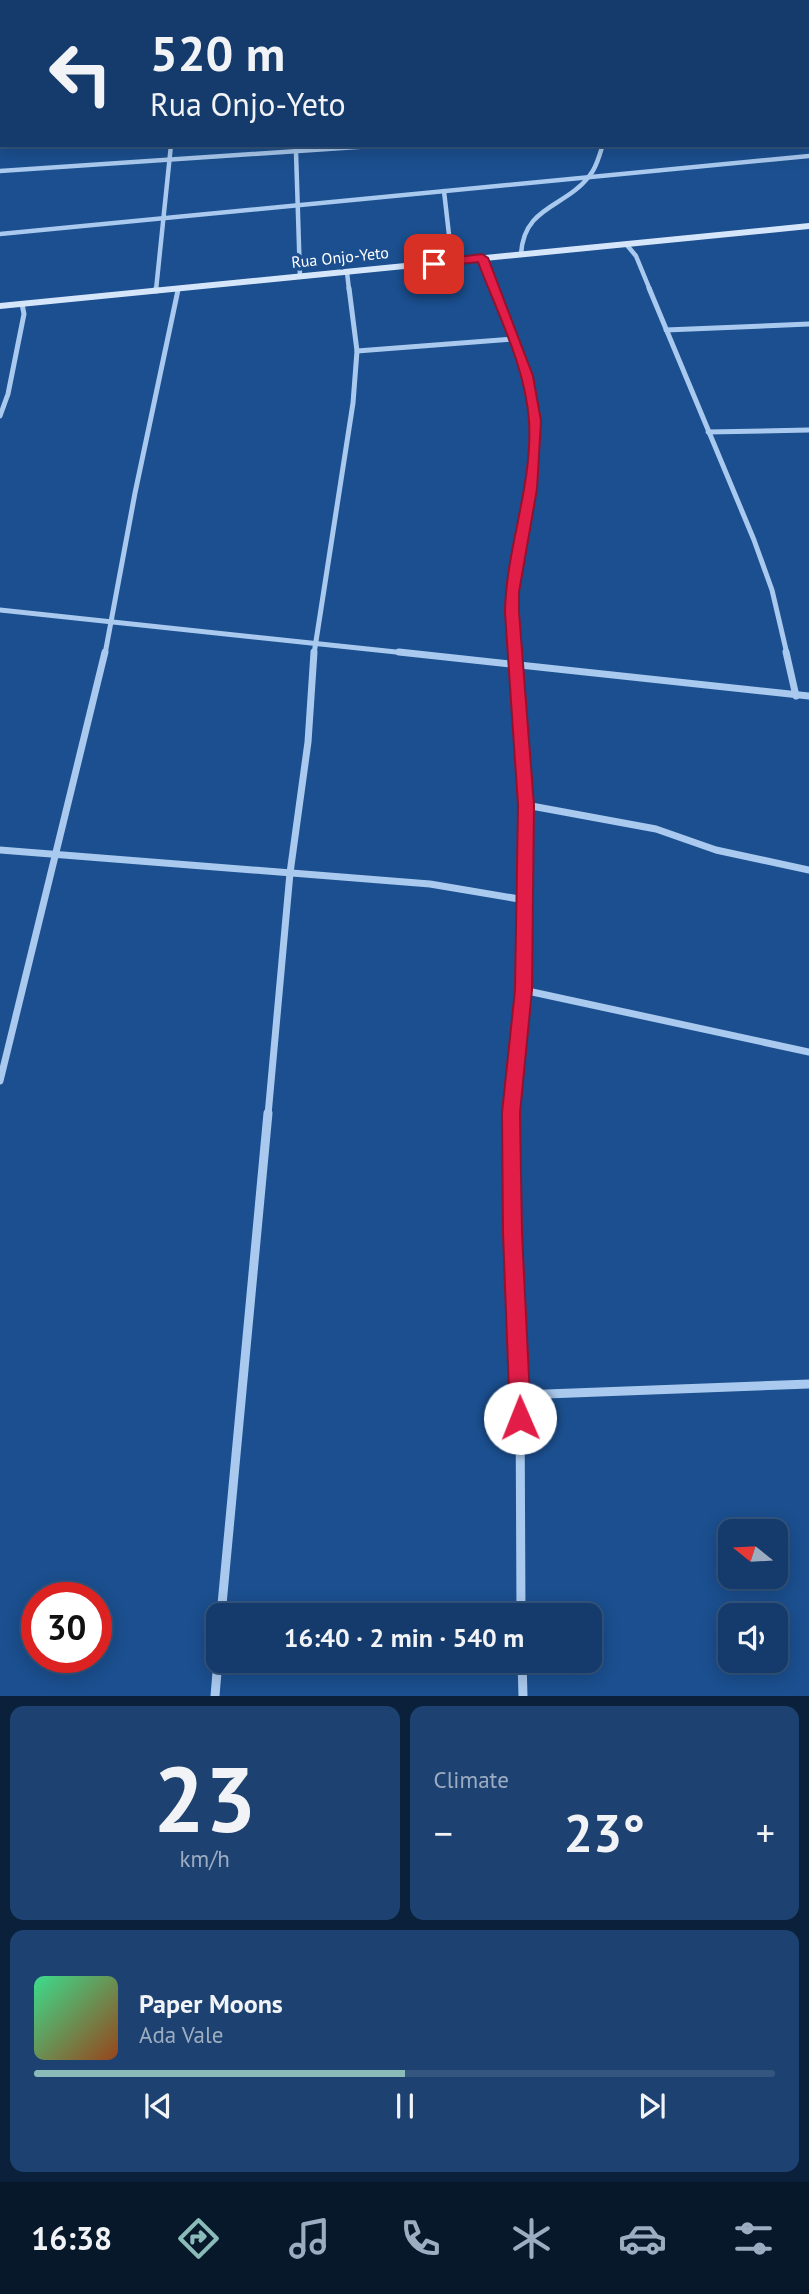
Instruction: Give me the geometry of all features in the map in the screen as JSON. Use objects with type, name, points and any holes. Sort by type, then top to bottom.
[{"type":"main road","name":"Rua Onjo-Yeto","points":[[0,306],[809,226]]},
{"type":"street","points":[[156,292],[171,147]]},
{"type":"street","points":[[0,171],[361,147]]},
{"type":"street","points":[[521,254],[523,235],[542,211],[590,176],[602,147]]},
{"type":"street","points":[[296,152],[300,277]]},
{"type":"street","points":[[0,234],[809,156]]},
{"type":"street","points":[[444,191],[452,261]]},
{"type":"street","points":[[626,244],[636,256],[754,540],[772,590],[796,695]]},
{"type":"street","points":[[482,258],[527,376],[535,421],[531,489],[512,592],[511,633],[517,667],[526,805],[523,990],[511,1113],[512,1233],[520,1395],[521,1603]]},
{"type":"street","points":[[222,1603],[290,873],[308,742],[315,643],[354,403],[357,351],[347,272]]},
{"type":"street","points":[[0,1081],[113,621],[135,493],[178,290]]},
{"type":"street","points":[[0,416],[8,394],[24,314],[22,304]]},
{"type":"street","points":[[666,330],[809,324]]},
{"type":"street","points":[[357,351],[512,339]]},
{"type":"street","points":[[708,432],[809,430]]},
{"type":"street","points":[[0,610],[809,696]]},
{"type":"street","points":[[526,805],[656,829],[716,850],[809,870]]},
{"type":"street","points":[[0,850],[430,884],[525,900]]},
{"type":"street","points":[[523,990],[809,1052]]},
{"type":"street","points":[[520,1395],[809,1384]]},
{"type":"street","points":[[215,1696],[217,1673]]},
{"type":"street","points":[[522,1673],[523,1696]]},
{"type":"route","points":[[434,264],[482,258],[527,376],[535,421],[531,489],[512,592],[511,633],[517,667],[526,805],[523,990],[511,1113],[512,1233],[520,1418]]}]
